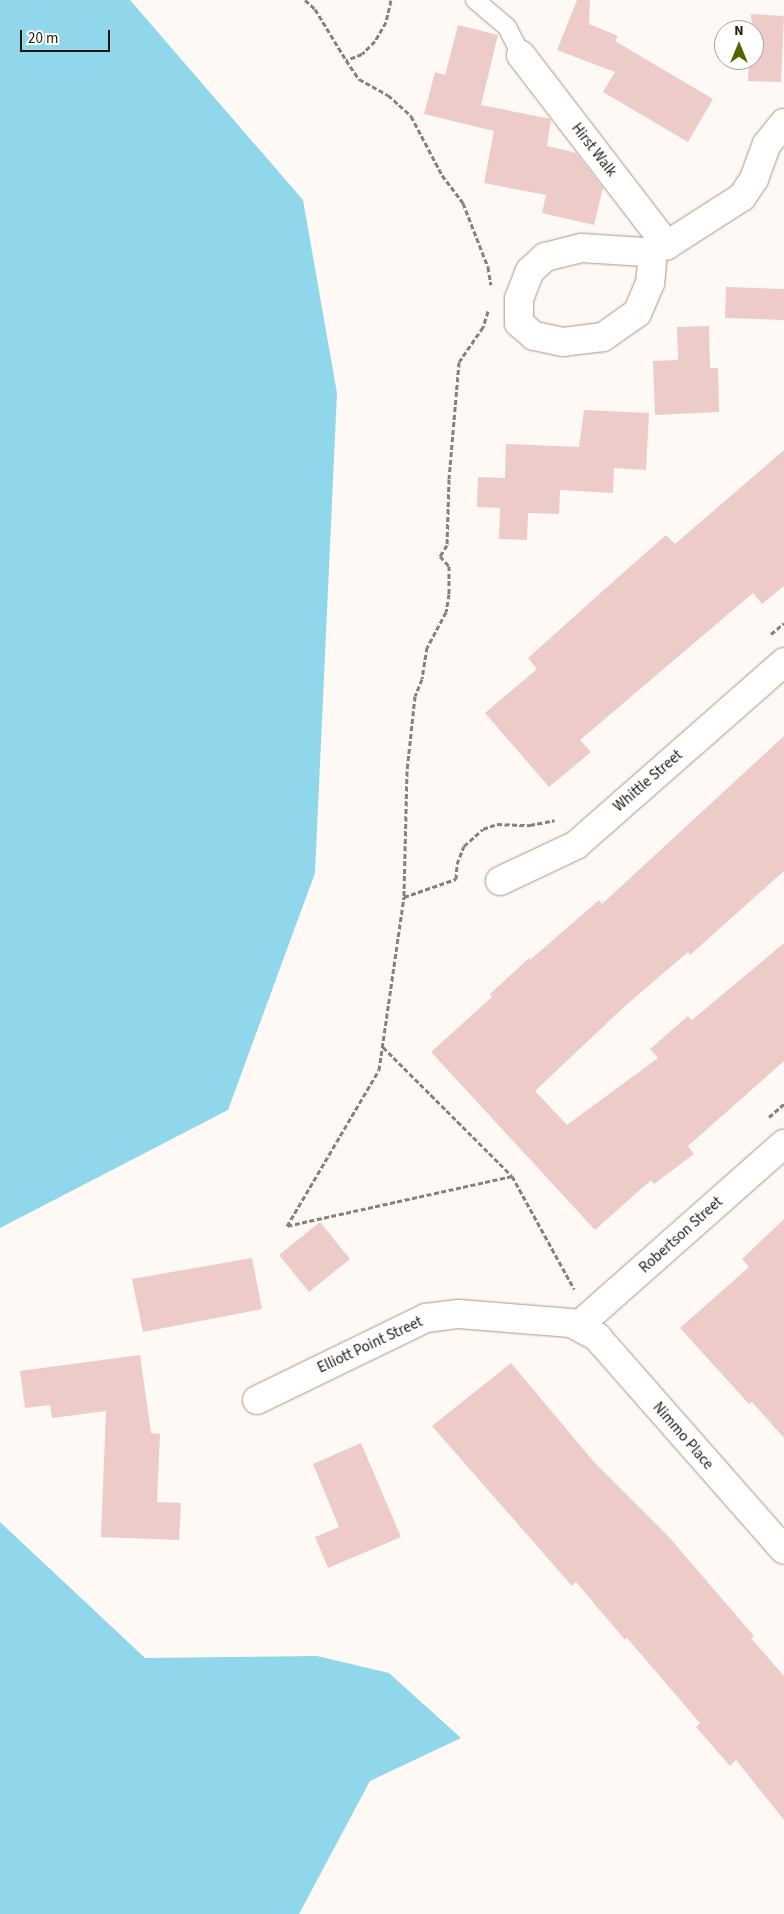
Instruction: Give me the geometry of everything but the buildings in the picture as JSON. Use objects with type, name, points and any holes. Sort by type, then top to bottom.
[{"type":"street","name":"Hirst Walk","points":[[521,55],[660,248]]},
{"type":"street","points":[[660,248],[650,283],[637,313],[603,337],[563,342],[534,336],[519,323],[519,299],[530,271],[545,257],[582,248],[660,248],[742,197],[754,179],[767,144],[784,123]]},
{"type":"street","name":"Whittle Street","points":[[500,881],[576,845],[784,662]]},
{"type":"street","name":"Robertson Street","points":[[572,1324],[784,1144]]},
{"type":"street","name":"Elliott Point Street","points":[[257,1400],[426,1318],[459,1314],[572,1324]]},
{"type":"street","name":"Nimmo Place","points":[[572,1324],[597,1337],[784,1550]]},
{"type":"lane","points":[[475,0],[507,27],[521,55]]},
{"type":"path","points":[[305,0],[315,9],[359,79],[388,95],[411,116],[442,175],[463,203],[488,267],[491,293]]},
{"type":"path","points":[[346,60],[362,54],[375,41],[386,22],[391,0]]},
{"type":"path","points":[[490,307],[482,327],[459,362],[449,479],[447,545],[440,556],[449,566],[449,594],[446,612],[427,647],[422,679],[415,696],[407,771],[404,897],[379,1070],[287,1226],[512,1176]]},
{"type":"path","points":[[769,636],[784,623]]},
{"type":"path","points":[[404,897],[456,879],[457,864],[464,846],[482,829],[497,824],[530,825],[559,819]]},
{"type":"path","points":[[383,1047],[512,1176],[574,1289]]},
{"type":"path","points":[[762,1124],[784,1104]]},
{"type":"path","points":[[572,1324],[566,1296],[582,1282]]},
{"type":"water","points":[[0,0],[130,0],[303,200],[337,393],[315,873],[228,1110],[0,1228]]},
{"type":"water","points":[[0,1522],[145,1658],[317,1656],[389,1673],[461,1738],[370,1781],[299,1914],[0,1914]]}]
